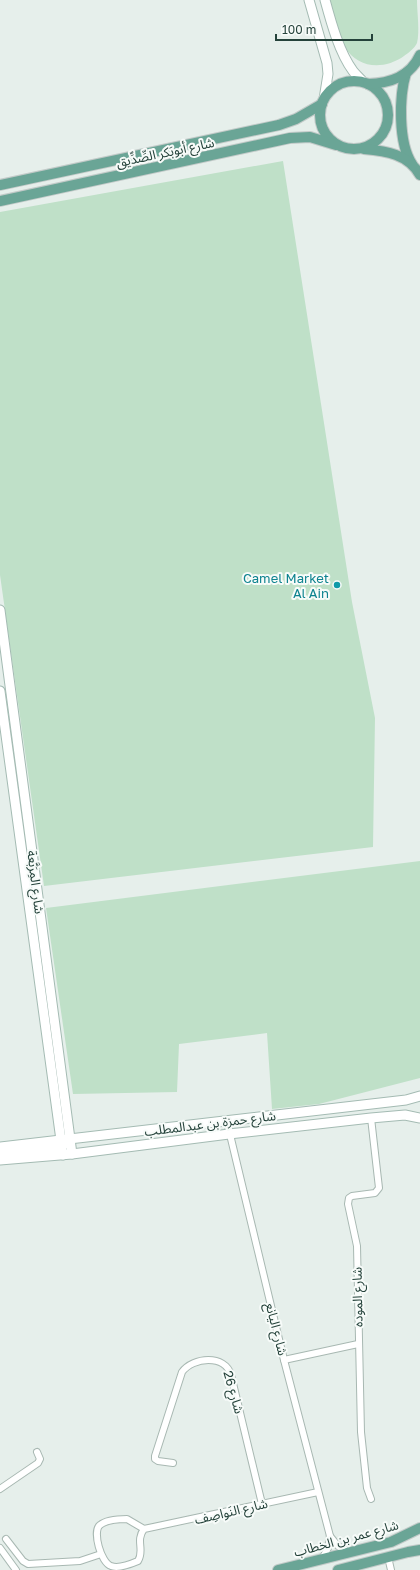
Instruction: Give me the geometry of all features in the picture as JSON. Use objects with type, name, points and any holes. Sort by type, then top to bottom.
[{"type":"main road","points":[[412,164],[403,157],[386,152],[348,149],[336,145],[327,136],[321,124],[320,117],[323,101],[331,90],[341,84],[352,81],[366,83],[392,81],[406,73],[414,65],[420,55]]},
{"type":"main road","points":[[406,73],[402,90],[402,134],[405,152],[420,174]]},
{"type":"main road","points":[[360,149],[378,140],[388,123],[388,109],[386,103],[379,91],[366,83]]},
{"type":"main road","name":"شارع أبوبَكر الصِّدِّيق","points":[[0,185],[279,125],[296,119],[323,101]]},
{"type":"main road","name":"شارع أبوبَكر الصِّدِّيق","points":[[0,201],[290,138],[310,137],[336,145]]},
{"type":"main road","name":"شارع عمر بن الخطاب","points":[[278,1570],[391,1542],[420,1528]]},
{"type":"main road","points":[[338,1570],[420,1550]]},
{"type":"street","points":[[309,0],[327,63],[328,74],[323,101]]},
{"type":"street","points":[[325,0],[332,23],[347,60],[352,70],[366,83]]},
{"type":"street","name":"شارع المِرَبَّعة","points":[[0,610],[4,660],[71,1139],[64,1149]]},
{"type":"street","name":"شارع المِرَبَّعة","points":[[0,691],[64,1149]]},
{"type":"street","name":"شارع حمزة بن عبدالمطلب","points":[[64,1149],[71,1139],[406,1100],[420,1096]]},
{"type":"street","name":"شارع حمزة بن عبدالمطلب","points":[[0,1160],[64,1149],[229,1134],[372,1118],[405,1115],[420,1118]]},
{"type":"street","name":"شارع الموده","points":[[371,1499],[367,1488],[365,1475],[362,1432],[358,1344],[357,1246],[348,1201],[352,1196],[375,1193],[379,1188],[372,1118]]},
{"type":"street","name":"شارع اليانع","points":[[226,1122],[284,1360],[330,1536]]},
{"type":"street","name":"شارع حمزة بن عبدالمطلب","points":[[0,1147],[64,1149]]},
{"type":"street","points":[[0,1156],[64,1149]]},
{"type":"street","points":[[284,1360],[358,1344]]},
{"type":"street","name":"شارع 26","points":[[173,1463],[158,1461],[155,1459],[155,1456],[182,1372],[189,1365],[196,1362],[215,1360],[222,1362],[228,1366],[231,1375],[262,1504]]},
{"type":"street","points":[[0,1489],[38,1463],[40,1459],[37,1452]]},
{"type":"street","name":"شارع النَواصِف","points":[[144,1529],[318,1492]]},
{"type":"street","points":[[130,1519],[138,1527],[144,1529],[139,1536],[140,1555],[138,1561],[111,1567],[105,1562],[101,1554],[96,1533],[97,1528],[104,1522],[130,1519]]},
{"type":"street","points":[[330,1536],[338,1546],[349,1552]]},
{"type":"street","points":[[322,1559],[328,1548],[330,1536]]},
{"type":"street","points":[[6,1539],[23,1561],[28,1564],[80,1561],[101,1554]]},
{"type":"street","points":[[0,1548],[16,1570]]},
{"type":"street","points":[[388,1557],[391,1570]]},
{"type":"green space","points":[[330,0],[417,0],[417,43],[413,49],[404,56],[388,64],[372,65],[357,60],[350,54],[342,42],[337,30]]},
{"type":"green space","points":[[283,161],[352,602],[375,718],[373,847],[44,886],[0,575],[0,212]]},
{"type":"green space","points":[[420,861],[420,1078],[319,1104],[272,1109],[267,1033],[179,1044],[177,1092],[73,1094],[46,908]]},
{"type":"place","name":"Camel Market Al Ain","points":[[337,585]]}]
